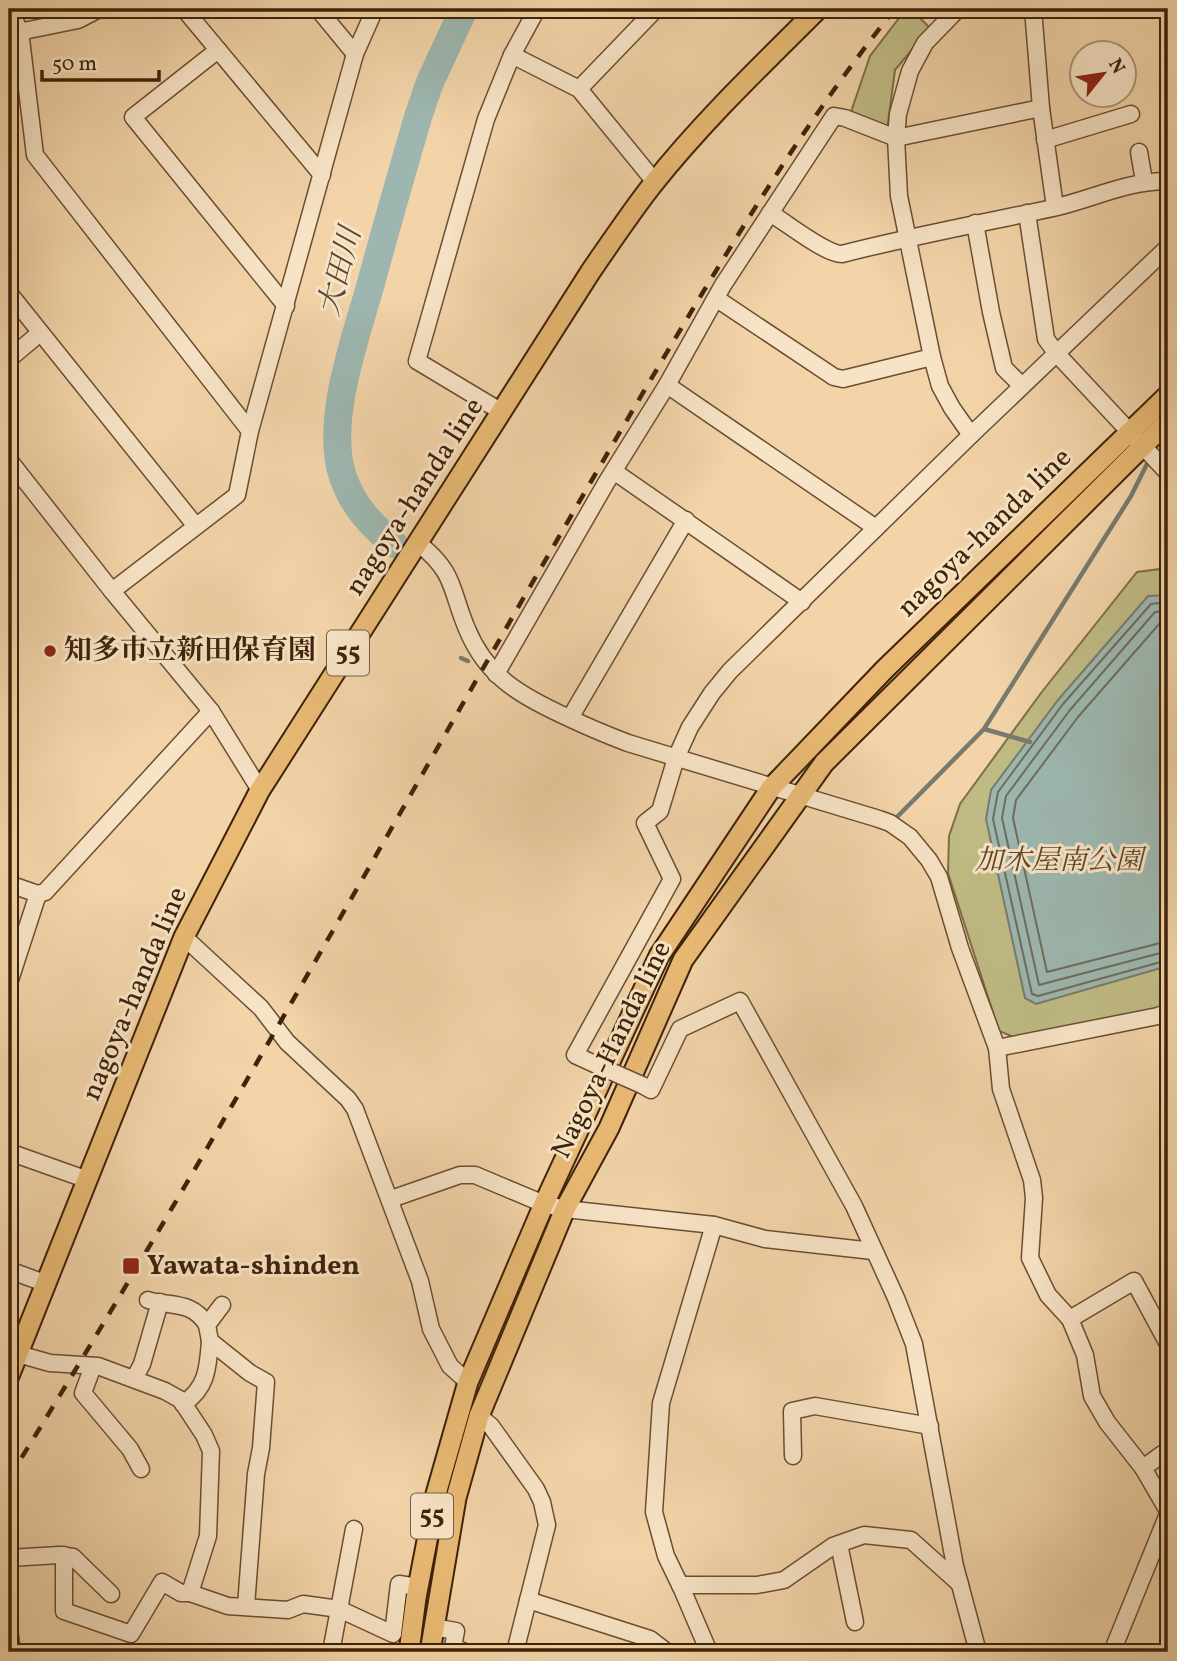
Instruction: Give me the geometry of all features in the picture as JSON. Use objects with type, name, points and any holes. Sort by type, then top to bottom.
[{"type":"main road","name":"nagoya-handa line","points":[[9,1376],[184,937],[260,790],[591,271],[654,182],[737,90],[818,9]]},
{"type":"main road","name":"nagoya-handa line","points":[[408,1652],[436,1494],[468,1382],[544,1204],[659,956],[771,788],[885,668],[1137,439],[1168,395]]},
{"type":"main road","name":"Nagoya-Handa line","points":[[430,1652],[456,1498],[479,1416],[565,1209],[609,1128],[683,960],[824,763],[1137,439],[1168,421]]},
{"type":"street","points":[[9,9],[35,155],[250,431]]},
{"type":"street","points":[[15,33],[78,20],[99,9]]},
{"type":"street","points":[[184,9],[322,175]]},
{"type":"street","points":[[318,9],[355,54]]},
{"type":"street","points":[[112,591],[237,495],[250,431],[355,54],[375,9]]},
{"type":"street","points":[[502,412],[417,361],[486,119],[512,55],[537,9]]},
{"type":"street","points":[[579,89],[656,9]]},
{"type":"street","points":[[958,9],[925,43],[910,71],[898,114],[896,138],[899,196],[932,357],[940,386],[971,435]]},
{"type":"street","points":[[1033,9],[1041,108],[1055,207]]},
{"type":"street","points":[[218,50],[133,117],[286,306]]},
{"type":"street","points":[[512,55],[579,89],[654,182]]},
{"type":"street","points":[[496,674],[723,285],[834,116],[896,138],[1041,108]]},
{"type":"street","points":[[1045,140],[1131,114]]},
{"type":"street","points":[[1139,152],[1144,181]]},
{"type":"street","points":[[770,214],[835,254],[1055,207],[1144,181],[1168,181]]},
{"type":"street","points":[[1027,213],[1046,339],[1168,473]]},
{"type":"street","points":[[975,223],[1004,368],[1022,387]]},
{"type":"street","points":[[978,1652],[943,1506],[914,1344],[854,1206],[740,1001],[680,1029],[651,1090],[575,1055],[672,879],[645,823],[660,811],[676,758],[690,727],[712,694],[730,671],[1168,247]]},
{"type":"street","points":[[9,293],[195,525]]},
{"type":"street","points":[[717,299],[834,377],[843,379],[932,357]]},
{"type":"street","points":[[9,359],[40,333]]},
{"type":"street","points":[[667,385],[876,528]]},
{"type":"street","points":[[9,460],[211,711],[260,790]]},
{"type":"street","points":[[615,472],[802,602]]},
{"type":"street","points":[[570,718],[686,520]]},
{"type":"street","points":[[418,543],[437,558],[447,572],[456,590],[468,632],[486,663],[521,694],[599,732],[771,788],[800,794],[890,823],[919,847],[939,877],[960,948],[997,1048],[1001,1089],[1032,1180],[1034,1198],[1030,1258],[1048,1295],[1070,1319],[1085,1355],[1092,1396],[1107,1422],[1143,1468],[1168,1513],[1112,1652]]},
{"type":"street","points":[[9,884],[38,894],[45,892],[211,711]]},
{"type":"street","points":[[9,984],[38,894]]},
{"type":"street","points":[[184,937],[261,1008],[287,1042],[348,1099],[360,1119],[391,1199],[420,1281],[431,1328],[450,1366],[468,1382]]},
{"type":"street","points":[[997,1048],[1165,1019]]},
{"type":"street","points":[[9,1152],[88,1180]]},
{"type":"street","points":[[391,1199],[460,1175],[475,1175],[544,1204],[565,1209],[714,1225],[765,1239],[873,1251]]},
{"type":"street","points":[[709,1652],[666,1556],[654,1512],[661,1403],[714,1225]]},
{"type":"street","points":[[9,1270],[47,1284]]},
{"type":"street","points":[[1070,1319],[1134,1281],[1168,1344]]},
{"type":"street","points":[[134,1379],[142,1364],[154,1301],[188,1308],[202,1317],[208,1333],[207,1366],[199,1391],[183,1404]]},
{"type":"street","points":[[208,1333],[222,1305]]},
{"type":"street","points":[[208,1333],[250,1373],[266,1382],[246,1606]]},
{"type":"street","points":[[18,1354],[50,1363],[93,1366],[165,1391],[183,1404],[204,1435],[211,1451],[208,1536],[190,1593]]},
{"type":"street","points":[[93,1366],[83,1393],[130,1450],[141,1469]]},
{"type":"street","points":[[793,1456],[792,1411],[815,1406],[930,1426]]},
{"type":"street","points":[[479,1416],[491,1426],[536,1489],[547,1525],[515,1652]]},
{"type":"street","points":[[1143,1468],[1168,1450]]},
{"type":"street","points":[[331,1652],[354,1529]]},
{"type":"street","points":[[680,1585],[757,1585],[784,1580],[839,1544],[864,1535],[911,1540],[960,1584]]},
{"type":"street","points":[[839,1544],[855,1622]]},
{"type":"street","points":[[64,1555],[64,1611],[131,1634],[162,1582],[181,1593],[190,1593],[228,1606],[288,1610],[303,1604],[339,1609],[393,1634],[400,1584],[418,1587]]},
{"type":"street","points":[[9,1558],[64,1555],[73,1557],[111,1594]]},
{"type":"street","points":[[528,1601],[650,1639],[667,1652]]},
{"type":"street","points":[[433,1627],[456,1631],[453,1647],[465,1652]]},
{"type":"street","points":[[9,1629],[12,1652]]},
{"type":"green space","points":[[906,9],[911,9],[930,28],[895,70],[887,130],[851,112],[870,56]]},
{"type":"green space","name":"加木屋南公園","points":[[1168,568],[1168,1004],[1016,1038],[999,1031],[948,873],[949,836],[960,804],[1041,693],[1137,572]]},
{"type":"water","name":"加木屋南公園","points":[[1168,595],[1168,966],[1036,1004],[1025,998],[986,819],[991,790],[1058,700],[1148,596]]},
{"type":"waterway","name":"大田川","points":[[394,544],[364,514],[343,477],[338,455],[340,406],[351,354],[418,117],[430,82],[464,9]]},
{"type":"waterway","points":[[897,817],[984,729],[1131,496],[1149,460]]},
{"type":"waterway","name":"大田川","points":[[394,544],[399,549]]},
{"type":"waterway","points":[[461,658],[468,661]]},
{"type":"waterway","points":[[984,729],[1030,742]]},
{"type":"railway","points":[[9,1478],[209,1145],[697,302],[791,152],[841,79],[895,9]]},
{"type":"place","name":"知多市立新田保育園","points":[[50,651]]},
{"type":"place","name":"Yawata-shinden","points":[[131,1266]]}]
